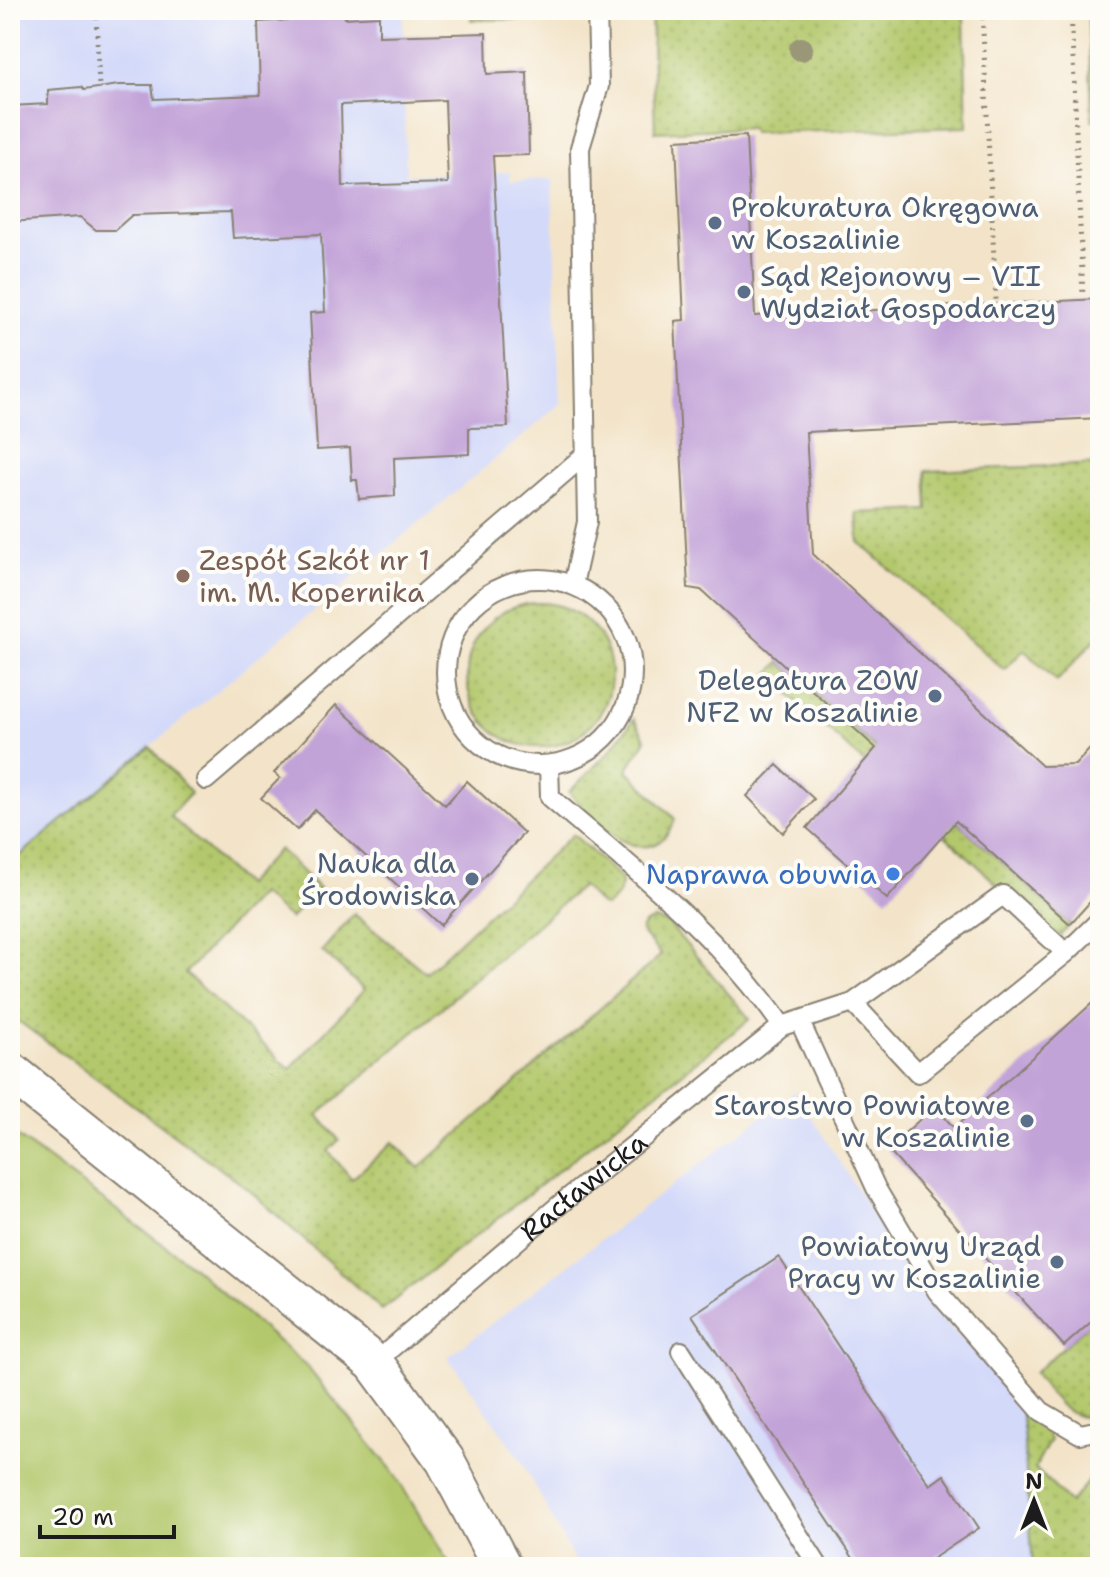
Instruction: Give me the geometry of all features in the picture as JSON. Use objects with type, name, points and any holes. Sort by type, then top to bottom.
[{"type":"street","points":[[10,1071],[374,1363],[445,1460],[502,1567]]},
{"type":"lane","points":[[573,585],[587,522],[580,148],[599,86],[597,10]]},
{"type":"lane","points":[[206,780],[586,454]]},
{"type":"lane","points":[[547,579],[573,585],[595,596],[613,614],[626,636],[633,662],[632,687],[625,712],[611,733],[593,749],[573,760],[549,765],[526,765],[503,759],[483,747],[466,731],[453,710],[447,687],[446,662],[451,639],[463,617],[480,600],[500,587],[523,580],[547,579]]},
{"type":"lane","points":[[549,765],[550,797],[687,915],[768,1005],[791,1024],[876,1188],[937,1291],[1041,1411],[1080,1434],[1100,1430]]},
{"type":"lane","name":"Racławicka","points":[[374,1363],[558,1206],[791,1024],[853,1003],[1003,895],[1066,953]]},
{"type":"lane","points":[[853,1003],[918,1073],[1066,953],[1100,920]]},
{"type":"lane","points":[[681,1351],[819,1567]]},
{"type":"path","points":[[96,10],[99,88]]},
{"type":"path","points":[[982,10],[996,300]]},
{"type":"path","points":[[1071,10],[1083,297]]},
{"type":"shaded area","name":"Zespół Szkół nr 1 im. M. Kopernika","points":[[403,10],[406,175],[510,172],[510,181],[552,179],[560,405],[10,864],[10,11]]},
{"type":"shaded area","points":[[795,1091],[930,1305],[1021,1402],[1033,1567],[578,1567],[521,1460],[448,1357]]},
{"type":"green space","points":[[471,10],[551,10],[551,19],[471,20]]},
{"type":"green space","points":[[651,10],[958,10],[964,16],[967,127],[752,133],[751,128],[655,132]]},
{"type":"green space","points":[[1092,10],[1100,10],[1100,120],[1092,120],[1088,15]]},
{"type":"green space","points":[[1100,464],[1100,634],[1057,681],[1024,650],[1004,670],[859,542],[857,513],[928,510],[926,471]]},
{"type":"green space","points":[[539,603],[567,608],[590,624],[606,647],[611,675],[606,703],[590,726],[567,742],[539,747],[511,742],[488,726],[472,703],[467,675],[472,647],[488,624],[511,608]]},
{"type":"green space","points":[[780,662],[1070,924],[1060,936],[1036,923],[976,864],[768,675]]},
{"type":"green space","points":[[634,719],[646,740],[627,770],[675,819],[665,837],[652,845],[637,846],[607,831],[569,792],[609,752]]},
{"type":"green space","points":[[150,747],[191,793],[170,816],[245,885],[279,849],[319,888],[290,919],[260,894],[185,973],[290,1069],[364,990],[322,951],[354,914],[426,973],[573,834],[621,879],[618,895],[606,906],[601,905],[582,886],[318,1115],[339,1140],[328,1151],[352,1179],[393,1142],[419,1168],[661,955],[641,932],[644,925],[652,920],[669,924],[750,1019],[382,1310],[248,1189],[10,1015],[10,864]]},
{"type":"green space","points":[[10,1131],[191,1265],[307,1367],[392,1470],[451,1567],[10,1567]]},
{"type":"green space","points":[[1100,1314],[1100,1417],[1088,1418],[1061,1406],[1034,1373]]},
{"type":"green space","points":[[1021,1402],[1046,1430],[1050,1440],[1035,1468],[1070,1503],[1100,1467],[1100,1567],[1033,1567]]},
{"type":"building","points":[[344,13],[345,18],[379,16],[379,36],[486,33],[487,74],[527,72],[529,155],[493,156],[508,427],[469,428],[469,454],[394,458],[395,496],[359,499],[357,480],[352,480],[350,448],[317,450],[310,313],[325,312],[321,234],[233,238],[231,212],[132,215],[115,230],[96,230],[80,217],[10,222],[10,106],[48,104],[48,90],[81,87],[84,90],[119,85],[152,85],[154,99],[260,95],[258,22],[293,20],[293,15]],"holes":[[[445,100],[448,183],[343,186],[341,105]]]},
{"type":"building","points":[[746,136],[755,316],[1100,299],[1100,418],[806,432],[813,554],[1042,766],[1075,765],[1100,738],[1100,891],[1070,924],[956,821],[887,899],[807,828],[876,748],[701,590],[688,588],[675,321],[684,320],[676,140]]},
{"type":"building","points":[[336,705],[445,805],[467,781],[524,833],[441,925],[315,810],[297,830],[261,798],[280,778],[274,773]]},
{"type":"building","points":[[777,765],[814,799],[783,833],[747,796]]},
{"type":"building","points":[[1100,996],[1100,1314],[1064,1346],[887,1149],[935,1106],[954,1128]]},
{"type":"building","points":[[779,1257],[930,1485],[944,1475],[979,1528],[920,1567],[859,1567],[692,1315]]},
{"type":"place","name":"Prokuratura Okręgowa w Koszalinie","points":[[715,223]]},
{"type":"place","name":"Sąd Rejonowy – VII Wydział Gospodarczy","points":[[744,292]]},
{"type":"place","name":"Zespół Szkół nr 1 im. M. Kopernika","points":[[183,576]]},
{"type":"place","name":"Delegatura ZOW NFZ w Koszalinie","points":[[935,696]]},
{"type":"place","name":"Naprawa obuwia","points":[[893,874]]},
{"type":"place","name":"Nauka dla Środowiska","points":[[472,879]]},
{"type":"place","name":"Starostwo Powiatowe w Koszalinie","points":[[1027,1121]]},
{"type":"place","name":"Powiatowy Urząd Pracy w Koszalinie","points":[[1057,1262]]}]
